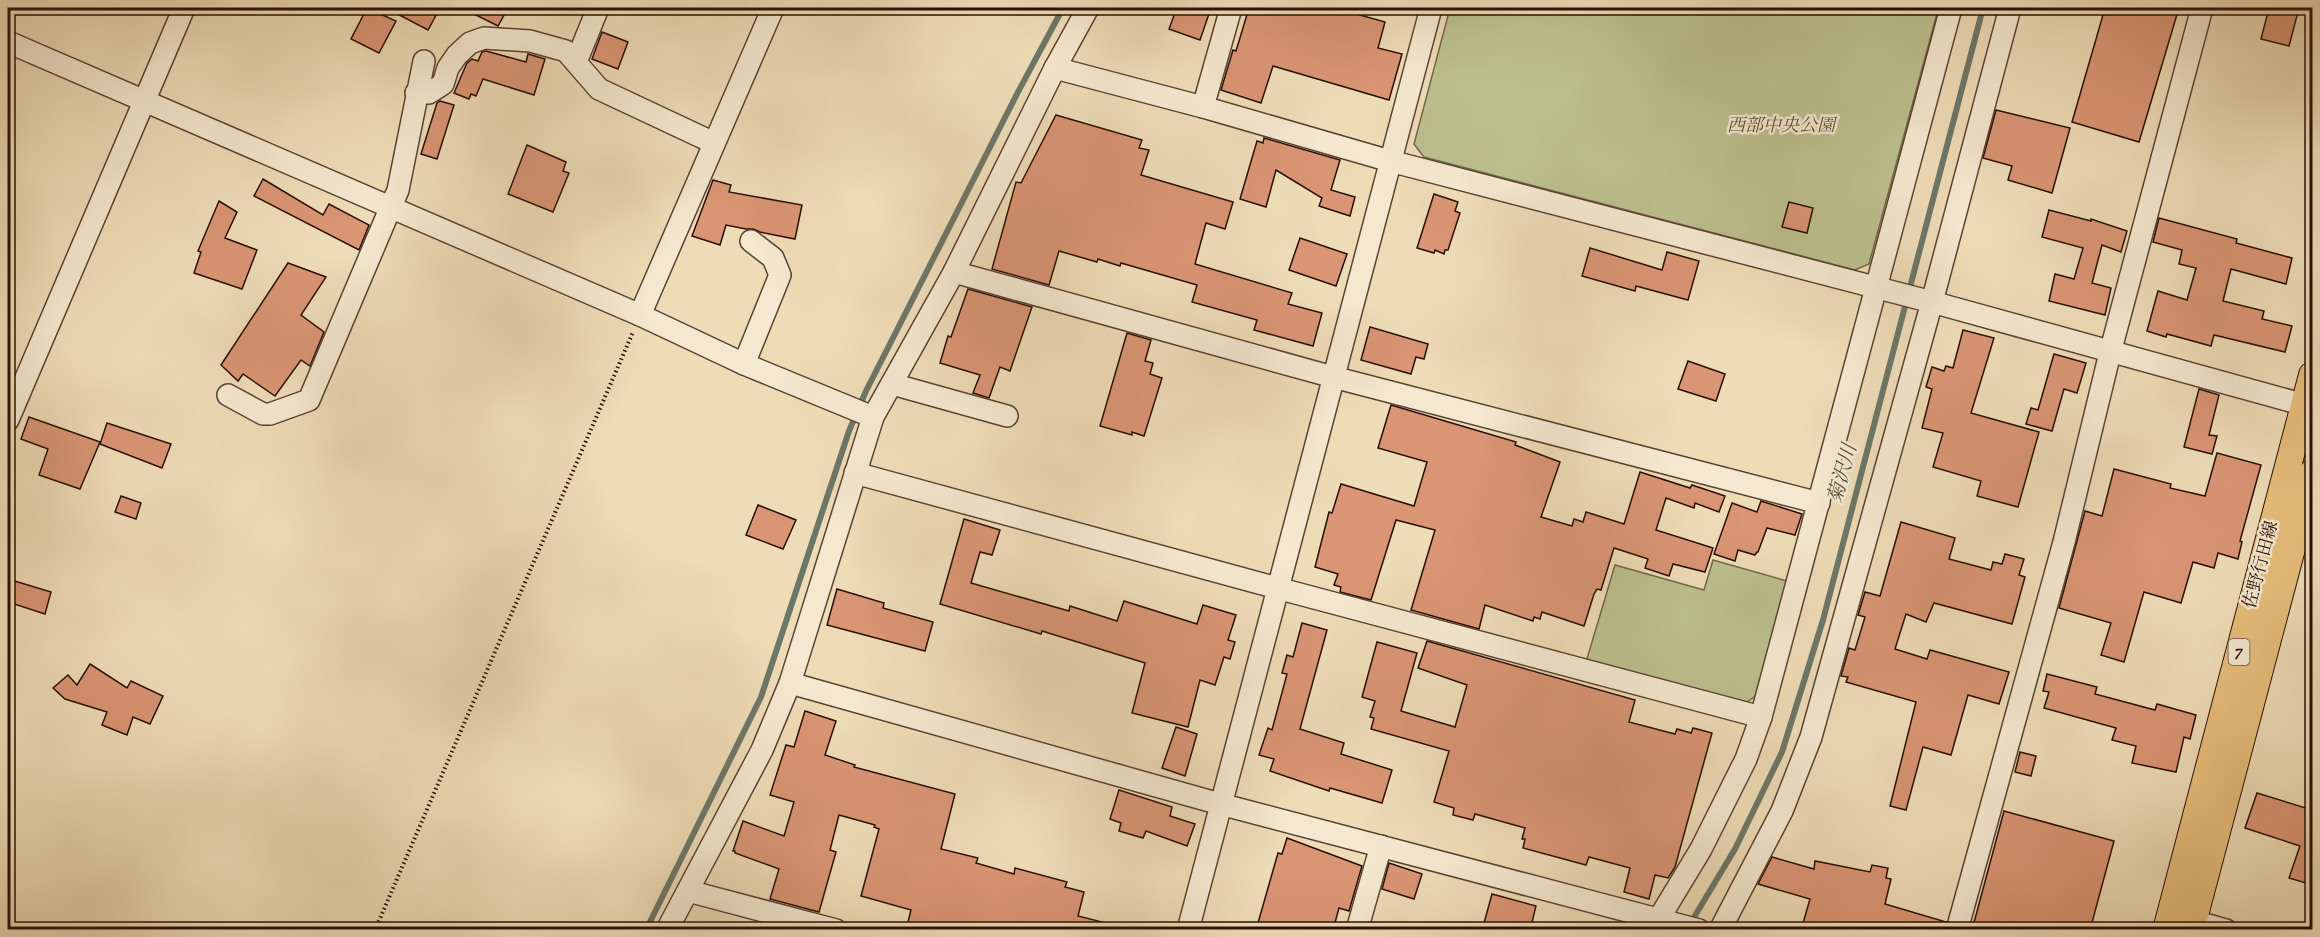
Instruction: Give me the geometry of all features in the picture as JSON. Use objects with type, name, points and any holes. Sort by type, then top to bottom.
[{"type":"main road","name":"佐野行田線","points":[[2180,923],[2308,406],[2313,375]]},
{"type":"main road","name":"佐野行田線","points":[[2180,923],[2313,473]]},
{"type":"street","points":[[8,420],[184,8]]},
{"type":"street","points":[[576,62],[598,8]]},
{"type":"street","points":[[640,315],[773,8]]},
{"type":"street","points":[[667,930],[762,750],[790,682],[873,417],[954,272],[1055,68],[1088,8]]},
{"type":"street","points":[[1203,107],[1231,8]]},
{"type":"street","points":[[1188,930],[1431,8]]},
{"type":"street","points":[[1662,924],[1746,759],[1761,717],[1819,503],[1882,290],[1951,8]]},
{"type":"street","points":[[1720,930],[1782,811],[1810,736],[1925,301],[2010,8]]},
{"type":"street","points":[[1957,930],[2064,542],[2110,353],[2202,8]]},
{"type":"street","points":[[416,93],[429,93],[443,84],[448,68],[457,55],[470,43],[484,38],[530,41],[566,51],[599,89],[714,142]]},
{"type":"street","points":[[8,42],[640,315],[744,364],[873,417]]},
{"type":"street","points":[[228,395],[263,414],[270,414],[309,400],[398,190],[424,61]]},
{"type":"street","points":[[1055,68],[1203,107],[1390,161],[1925,301],[2308,406]]},
{"type":"street","points":[[744,364],[780,275],[772,258],[751,241]]},
{"type":"street","points":[[954,272],[1334,377],[1819,503]]},
{"type":"street","points":[[892,384],[1007,416]]},
{"type":"street","points":[[855,472],[1277,588],[1761,717]]},
{"type":"street","points":[[790,682],[1220,804],[1662,924],[1699,930]]},
{"type":"street","points":[[1357,930],[1381,846]]},
{"type":"street","points":[[688,891],[836,930]]},
{"type":"street","points":[[2180,923],[2226,930]]},
{"type":"path","points":[[375,930],[640,315]]},
{"type":"green space","name":"西部中央公園","points":[[1450,8],[1937,8],[1869,264],[1855,270],[1424,157],[1414,144]]},
{"type":"green space","points":[[1713,560],[1787,581],[1757,695],[1744,704],[1586,662],[1615,565],[1704,590]]},
{"type":"building","points":[[367,8],[396,21],[379,53],[351,39]]},
{"type":"building","points":[[386,8],[440,8],[428,30]]},
{"type":"building","points":[[462,8],[508,8],[498,26]]},
{"type":"building","points":[[1188,8],[1211,8],[1200,40],[1169,29],[1176,10],[1187,14]]},
{"type":"building","points":[[1249,8],[1335,8],[1385,22],[1378,48],[1402,54],[1389,100],[1273,66],[1261,103],[1221,90]]},
{"type":"building","points":[[2105,8],[2166,8],[2178,11],[2139,142],[2072,122]]},
{"type":"building","points":[[2269,8],[2299,8],[2289,46],[2261,39]]},
{"type":"building","points":[[602,32],[628,42],[618,69],[592,59]]},
{"type":"building","points":[[486,51],[526,62],[528,54],[545,59],[534,95],[483,79],[476,96],[471,94],[469,99],[454,93],[467,63],[472,59],[478,61],[482,52]]},
{"type":"building","points":[[440,101],[454,105],[437,159],[421,154],[437,103]]},
{"type":"building","points":[[1996,110],[2070,128],[2052,193],[2008,180],[2012,166],[1983,158]]},
{"type":"building","points":[[1056,115],[1142,140],[1139,148],[1149,150],[1141,175],[1233,202],[1225,229],[1206,223],[1195,264],[1292,293],[1288,304],[1322,313],[1313,346],[1254,330],[1257,320],[1192,302],[1197,285],[1121,263],[1120,266],[1098,259],[1097,262],[1059,251],[1049,285],[992,269],[1016,182],[1021,183]]},
{"type":"building","points":[[1264,138],[1340,160],[1331,190],[1355,197],[1350,216],[1319,206],[1322,198],[1276,170],[1266,207],[1240,199],[1257,141],[1263,143]]},
{"type":"building","points":[[527,145],[566,162],[563,171],[569,173],[553,212],[508,194]]},
{"type":"building","points":[[263,179],[323,215],[329,204],[369,225],[359,250],[254,196]]},
{"type":"building","points":[[713,180],[731,185],[729,192],[802,205],[795,239],[726,225],[720,245],[692,236]]},
{"type":"building","points":[[1434,194],[1458,202],[1455,211],[1460,213],[1448,250],[1445,250],[1444,254],[1435,250],[1434,253],[1417,248]]},
{"type":"building","points":[[219,201],[237,212],[225,238],[257,250],[242,289],[194,273],[201,252],[198,251]]},
{"type":"building","points":[[1789,202],[1813,208],[1807,233],[1782,227]]},
{"type":"building","points":[[2049,210],[2091,221],[2091,219],[2127,231],[2121,252],[2102,245],[2092,283],[2111,288],[2105,315],[2049,301],[2055,274],[2074,279],[2083,248],[2042,237]]},
{"type":"building","points":[[2159,218],[2237,239],[2236,243],[2292,258],[2286,284],[2231,269],[2223,301],[2264,311],[2262,319],[2292,326],[2285,352],[2214,335],[2211,346],[2147,331],[2158,291],[2187,300],[2196,268],[2179,264],[2182,250],[2153,242]]},
{"type":"building","points":[[1300,238],[1347,254],[1336,286],[1289,270]]},
{"type":"building","points":[[1590,248],[1662,270],[1667,252],[1699,261],[1688,300],[1636,286],[1635,291],[1582,276]]},
{"type":"building","points":[[288,263],[326,277],[301,315],[324,332],[310,366],[301,360],[275,396],[243,374],[238,381],[221,365]]},
{"type":"building","points":[[968,289],[1032,307],[1010,371],[1000,367],[989,398],[973,393],[980,375],[940,363],[948,336],[951,337]]},
{"type":"building","points":[[1370,327],[1428,344],[1424,359],[1416,357],[1411,374],[1361,360]]},
{"type":"building","points":[[1963,330],[1994,338],[1971,413],[2039,432],[2018,507],[1977,496],[1981,481],[1933,467],[1943,433],[1922,428],[1932,389],[1926,387],[1932,367],[1944,371],[1946,366],[1953,368]]},
{"type":"building","points":[[1127,333],[1151,340],[1145,361],[1153,363],[1150,374],[1162,378],[1144,436],[1100,426]]},
{"type":"building","points":[[2054,354],[2086,363],[2077,393],[2064,389],[2052,431],[2026,424],[2031,408],[2038,410]]},
{"type":"building","points":[[1688,361],[1725,374],[1716,401],[1678,389]]},
{"type":"building","points":[[2199,389],[2219,395],[2209,435],[2217,436],[2212,454],[2184,447]]},
{"type":"building","points":[[1391,405],[1516,442],[1515,445],[1560,462],[1541,517],[1572,526],[1574,519],[1583,522],[1586,512],[1624,524],[1640,472],[1690,488],[1692,485],[1725,496],[1719,512],[1695,503],[1694,508],[1666,498],[1656,530],[1713,548],[1705,572],[1673,564],[1669,576],[1645,568],[1648,559],[1614,548],[1601,590],[1597,589],[1594,594],[1584,626],[1542,612],[1540,619],[1534,617],[1533,621],[1485,605],[1479,629],[1411,610],[1435,530],[1396,520],[1371,600],[1340,592],[1341,587],[1334,585],[1338,574],[1315,567],[1329,512],[1332,513],[1341,484],[1414,506],[1427,462],[1378,448]]},
{"type":"building","points":[[29,417],[100,442],[80,489],[39,475],[48,449],[21,439]]},
{"type":"building","points":[[107,423],[171,444],[162,468],[100,444]]},
{"type":"building","points":[[2217,453],[2261,465],[2240,541],[2242,542],[2238,559],[2218,553],[2214,568],[2193,562],[2181,603],[2144,592],[2124,662],[2101,655],[2111,623],[2059,608],[2085,511],[2102,516],[2114,469],[2171,484],[2170,488],[2205,496]]},
{"type":"building","points":[[121,496],[141,503],[136,519],[115,512]]},
{"type":"building","points":[[1761,501],[1802,514],[1795,535],[1767,528],[1755,555],[1738,550],[1735,561],[1714,554],[1732,503],[1757,512]]},
{"type":"building","points":[[758,505],[796,520],[783,549],[746,535]]},
{"type":"building","points":[[964,519],[1000,530],[992,555],[980,552],[971,583],[1069,611],[1070,606],[1117,621],[1124,601],[1197,624],[1203,605],[1236,615],[1228,640],[1235,642],[1230,659],[1224,657],[1215,685],[1200,680],[1188,727],[1132,713],[1145,663],[1042,631],[1041,634],[940,604]]},
{"type":"building","points":[[1901,522],[1955,538],[1949,559],[1991,570],[1993,562],[2002,564],[2005,554],[2024,559],[2019,575],[2025,577],[2012,624],[1934,603],[1926,622],[1906,614],[1895,649],[1927,659],[1930,650],[2009,672],[1999,704],[1968,695],[1951,755],[1923,747],[1906,810],[1890,806],[1916,702],[1846,682],[1848,677],[1841,676],[1849,648],[1855,650],[1865,617],[1858,615],[1865,592],[1880,596]]},
{"type":"building","points":[[8,579],[51,592],[45,614],[8,602]]},
{"type":"building","points":[[837,589],[884,603],[883,608],[933,622],[925,651],[827,625]]},
{"type":"building","points":[[1302,623],[1327,630],[1300,729],[1344,743],[1341,754],[1392,770],[1382,803],[1330,788],[1329,791],[1270,771],[1274,759],[1259,755],[1268,728],[1272,730],[1287,674],[1282,673],[1287,655],[1293,657]]},
{"type":"building","points":[[1427,641],[1635,700],[1629,722],[1675,734],[1677,729],[1691,733],[1693,728],[1712,733],[1675,867],[1668,878],[1655,875],[1649,899],[1624,892],[1630,868],[1589,857],[1586,865],[1523,848],[1525,839],[1522,839],[1525,828],[1475,814],[1473,820],[1453,815],[1454,808],[1434,802],[1449,751],[1371,729],[1374,718],[1370,717],[1375,701],[1362,697],[1377,642],[1417,653],[1401,711],[1455,727],[1467,685],[1418,668]]},
{"type":"building","points":[[90,664],[127,688],[131,681],[163,696],[150,724],[133,717],[127,735],[102,725],[107,712],[65,699],[53,688],[68,675],[77,685]]},
{"type":"building","points":[[2047,674],[2097,687],[2095,694],[2155,710],[2157,704],[2196,715],[2190,739],[2184,737],[2176,772],[2132,763],[2136,746],[2112,740],[2116,728],[2044,708],[2049,692],[2043,691]]},
{"type":"building","points":[[805,711],[836,721],[825,755],[855,765],[854,767],[955,794],[941,849],[978,858],[976,863],[1014,874],[1015,868],[1067,882],[1065,887],[1084,892],[1078,916],[1110,924],[1109,930],[906,930],[911,910],[861,896],[879,829],[874,827],[875,825],[839,815],[830,850],[836,852],[819,912],[770,899],[779,869],[733,851],[743,821],[784,836],[794,802],[770,795],[786,745],[794,747]]},
{"type":"building","points":[[1176,727],[1197,734],[1185,776],[1162,768]]},
{"type":"building","points":[[2020,752],[2036,756],[2031,776],[2015,772]]},
{"type":"building","points":[[1119,790],[1172,807],[1170,816],[1195,824],[1187,846],[1146,831],[1143,838],[1119,831],[1121,823],[1110,819]]},
{"type":"building","points":[[2257,793],[2309,809],[2306,819],[2313,817],[2313,885],[2289,878],[2300,846],[2245,828]]},
{"type":"building","points":[[2004,811],[2114,841],[2090,930],[1972,930]]},
{"type":"building","points":[[1287,838],[1362,866],[1349,911],[1339,908],[1333,930],[1256,930],[1278,853],[1282,854]]},
{"type":"building","points":[[1772,857],[1814,869],[1815,861],[1870,872],[1872,865],[1888,868],[1886,878],[1891,879],[1885,904],[1946,922],[1945,930],[1845,930],[1829,925],[1828,930],[1801,930],[1810,899],[1758,884]]},
{"type":"building","points":[[1389,863],[1422,874],[1414,899],[1382,889]]},
{"type":"building","points":[[1492,894],[1536,906],[1530,930],[1505,930],[1484,923]]},
{"type":"waterway","points":[[646,930],[761,697],[849,431],[866,391],[1063,8]]},
{"type":"waterway","name":"菊沢川","points":[[1690,924],[1735,849],[1782,752],[1823,620],[1983,8]]}]
